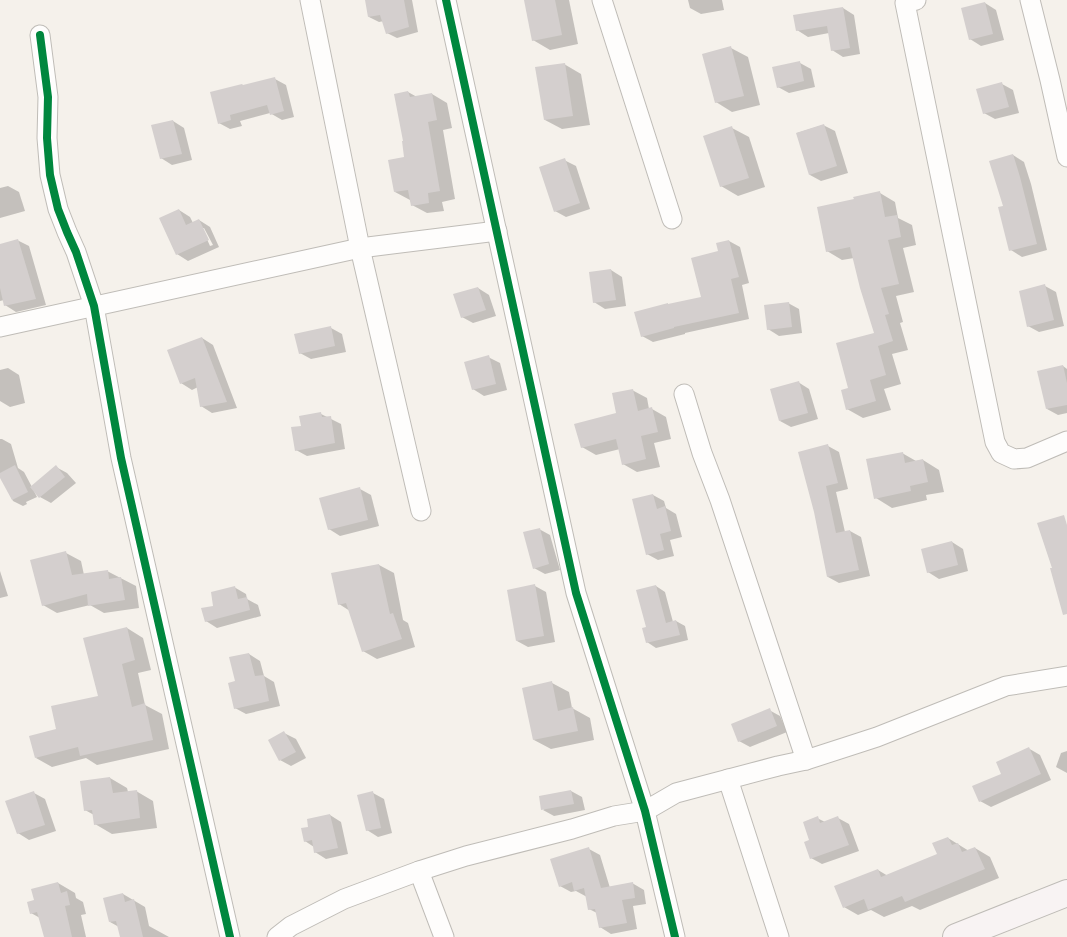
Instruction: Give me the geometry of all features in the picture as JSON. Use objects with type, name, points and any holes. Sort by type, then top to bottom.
[{"type":"street","points":[[310,0],[360,248],[420,510]]},
{"type":"street","points":[[446,0],[576,593],[645,811],[675,937]]},
{"type":"street","points":[[602,0],[672,219]]},
{"type":"street","points":[[1030,0],[1067,157]]},
{"type":"street","points":[[909,1],[995,442],[1001,453],[1014,460],[1027,458],[1067,442]]},
{"type":"street","points":[[40,35],[48,97],[47,138],[50,175],[58,209],[76,252],[94,306],[121,458],[230,937]]},
{"type":"street","points":[[0,327],[360,248],[497,231]]},
{"type":"street","points":[[684,394],[702,453],[720,500],[806,760]]},
{"type":"street","points":[[277,937],[291,926],[344,899],[419,871],[466,856],[572,829],[614,816],[645,811],[676,793],[806,760],[877,736],[1006,686],[1067,676]]},
{"type":"street","points":[[728,779],[778,937]]},
{"type":"street","points":[[419,871],[444,937]]},
{"type":"street","points":[[956,937],[1067,893]]},
{"type":"building","points":[[365,0],[404,0],[409,27],[386,34],[380,15],[368,17]]},
{"type":"building","points":[[524,0],[555,0],[562,35],[532,41]]},
{"type":"building","points":[[985,2],[993,34],[969,40],[961,8]]},
{"type":"building","points":[[843,7],[850,48],[831,51],[827,26],[796,31],[793,15]]},
{"type":"building","points":[[731,46],[744,96],[715,103],[702,54]]},
{"type":"building","points":[[800,61],[804,81],[777,88],[772,67]]},
{"type":"building","points":[[565,63],[573,116],[544,120],[535,67]]},
{"type":"building","points":[[275,77],[284,111],[270,115],[267,105],[230,115],[231,120],[218,124],[210,92]]},
{"type":"building","points":[[1002,82],[1009,107],[983,114],[976,89]]},
{"type":"building","points":[[408,91],[410,97],[432,93],[437,120],[428,122],[440,191],[428,193],[429,203],[411,206],[408,190],[394,192],[388,160],[404,157],[403,141],[394,94]]},
{"type":"building","points":[[173,120],[182,154],[160,159],[151,125]]},
{"type":"building","points":[[824,124],[837,166],[809,175],[796,133]]},
{"type":"building","points":[[732,126],[749,178],[720,187],[703,136]]},
{"type":"building","points":[[1013,154],[1037,244],[1009,251],[998,207],[1003,206],[989,161]]},
{"type":"building","points":[[565,158],[580,203],[554,212],[539,167]]},
{"type":"building","points":[[880,191],[885,217],[897,215],[901,237],[888,240],[899,284],[881,288],[889,314],[885,315],[893,341],[878,346],[886,375],[870,380],[876,401],[846,410],[841,390],[848,388],[836,343],[874,333],[850,247],[826,252],[817,207]]},
{"type":"building","points":[[179,209],[186,225],[199,219],[209,240],[176,255],[159,218]]},
{"type":"building","points":[[18,239],[36,299],[4,306],[0,288],[0,244]]},
{"type":"building","points":[[729,240],[739,277],[731,279],[739,313],[674,327],[641,337],[634,312],[701,297],[691,258],[718,251],[716,243]]},
{"type":"building","points":[[611,269],[616,300],[593,303],[589,272]]},
{"type":"building","points":[[1045,284],[1054,320],[1027,327],[1019,291]]},
{"type":"building","points":[[478,287],[486,310],[461,318],[453,294]]},
{"type":"building","points":[[789,302],[792,327],[767,330],[764,305]]},
{"type":"building","points":[[331,326],[335,346],[299,354],[294,334]]},
{"type":"building","points":[[202,337],[227,402],[200,407],[195,378],[180,384],[167,350]]},
{"type":"building","points":[[489,355],[496,384],[472,390],[464,362]]},
{"type":"building","points":[[1063,365],[1067,383],[1067,405],[1046,409],[1037,371]]},
{"type":"building","points":[[799,381],[808,413],[779,421],[770,389]]},
{"type":"building","points":[[633,389],[638,411],[652,407],[658,432],[641,436],[646,459],[622,465],[616,439],[581,448],[574,424],[616,413],[612,393]]},
{"type":"building","points":[[321,412],[322,417],[331,416],[335,443],[295,451],[291,427],[301,426],[299,416]]},
{"type":"building","points":[[828,444],[838,483],[826,486],[836,533],[850,530],[859,570],[827,577],[814,512],[798,452]]},
{"type":"building","points":[[903,452],[905,463],[923,459],[928,482],[910,486],[911,491],[874,499],[866,459]]},
{"type":"building","points":[[15,465],[28,492],[12,500],[0,478],[0,473]]},
{"type":"building","points":[[56,465],[65,477],[39,498],[30,487]]},
{"type":"building","points":[[360,487],[368,520],[328,530],[319,498]]},
{"type":"building","points":[[653,494],[657,509],[665,506],[671,531],[660,534],[664,550],[646,555],[632,499]]},
{"type":"building","points":[[1064,515],[1067,525],[1067,614],[1063,615],[1050,568],[1052,568],[1037,523]]},
{"type":"building","points":[[540,528],[549,564],[533,569],[523,532]]},
{"type":"building","points":[[952,541],[958,565],[927,573],[921,549]]},
{"type":"building","points":[[66,551],[72,575],[108,570],[109,579],[121,577],[125,600],[88,606],[87,594],[42,606],[30,560]]},
{"type":"building","points":[[379,564],[390,614],[393,613],[402,639],[362,652],[346,603],[338,605],[331,573]]},
{"type":"building","points":[[535,584],[544,636],[516,641],[507,590]]},
{"type":"building","points":[[656,585],[666,623],[676,620],[680,635],[646,643],[642,628],[646,627],[636,590]]},
{"type":"building","points":[[235,586],[238,599],[247,597],[250,610],[205,622],[201,608],[213,606],[211,592]]},
{"type":"building","points":[[127,627],[135,660],[122,664],[132,707],[145,703],[153,740],[80,756],[78,747],[35,758],[29,736],[56,729],[51,706],[98,696],[83,638]]},
{"type":"building","points":[[249,653],[255,676],[264,675],[269,701],[234,709],[228,683],[235,681],[229,657]]},
{"type":"building","points":[[552,681],[558,711],[573,707],[578,731],[533,740],[522,688]]},
{"type":"building","points":[[770,708],[777,726],[738,742],[731,724]]},
{"type":"building","points":[[284,731],[296,752],[279,761],[268,740]]},
{"type":"building","points":[[1029,747],[1041,774],[979,802],[972,786],[1001,774],[996,762]]},
{"type":"building","points":[[110,777],[113,793],[137,790],[140,818],[94,825],[92,810],[84,811],[80,781]]},
{"type":"building","points":[[571,790],[574,804],[541,810],[539,796]]},
{"type":"building","points":[[34,791],[45,825],[17,834],[5,801]]},
{"type":"building","points":[[373,791],[381,828],[366,831],[357,795]]},
{"type":"building","points":[[330,814],[338,848],[314,853],[312,840],[304,842],[301,828],[308,827],[307,819]]},
{"type":"building","points":[[818,816],[820,823],[838,816],[849,845],[810,859],[804,842],[809,840],[803,822]]},
{"type":"building","points":[[948,837],[952,845],[958,843],[962,852],[975,847],[985,869],[905,902],[902,896],[868,910],[864,899],[843,908],[834,886],[878,869],[881,877],[937,854],[932,843]]},
{"type":"building","points":[[589,847],[601,888],[633,882],[635,898],[622,900],[627,923],[599,928],[595,909],[588,910],[584,888],[574,891],[572,882],[559,887],[550,859]]},
{"type":"building","points":[[58,882],[61,893],[67,891],[70,905],[65,906],[72,937],[44,937],[37,912],[30,914],[27,902],[34,900],[31,889]]},
{"type":"building","points":[[123,893],[125,902],[134,899],[143,937],[120,937],[116,921],[109,922],[103,898]]},
{"type":"cycle path","points":[[446,0],[576,593],[645,811],[675,937]]},
{"type":"cycle path","points":[[40,35],[48,97],[47,138],[50,175],[58,209],[76,252],[94,306],[121,458],[230,937]]}]
